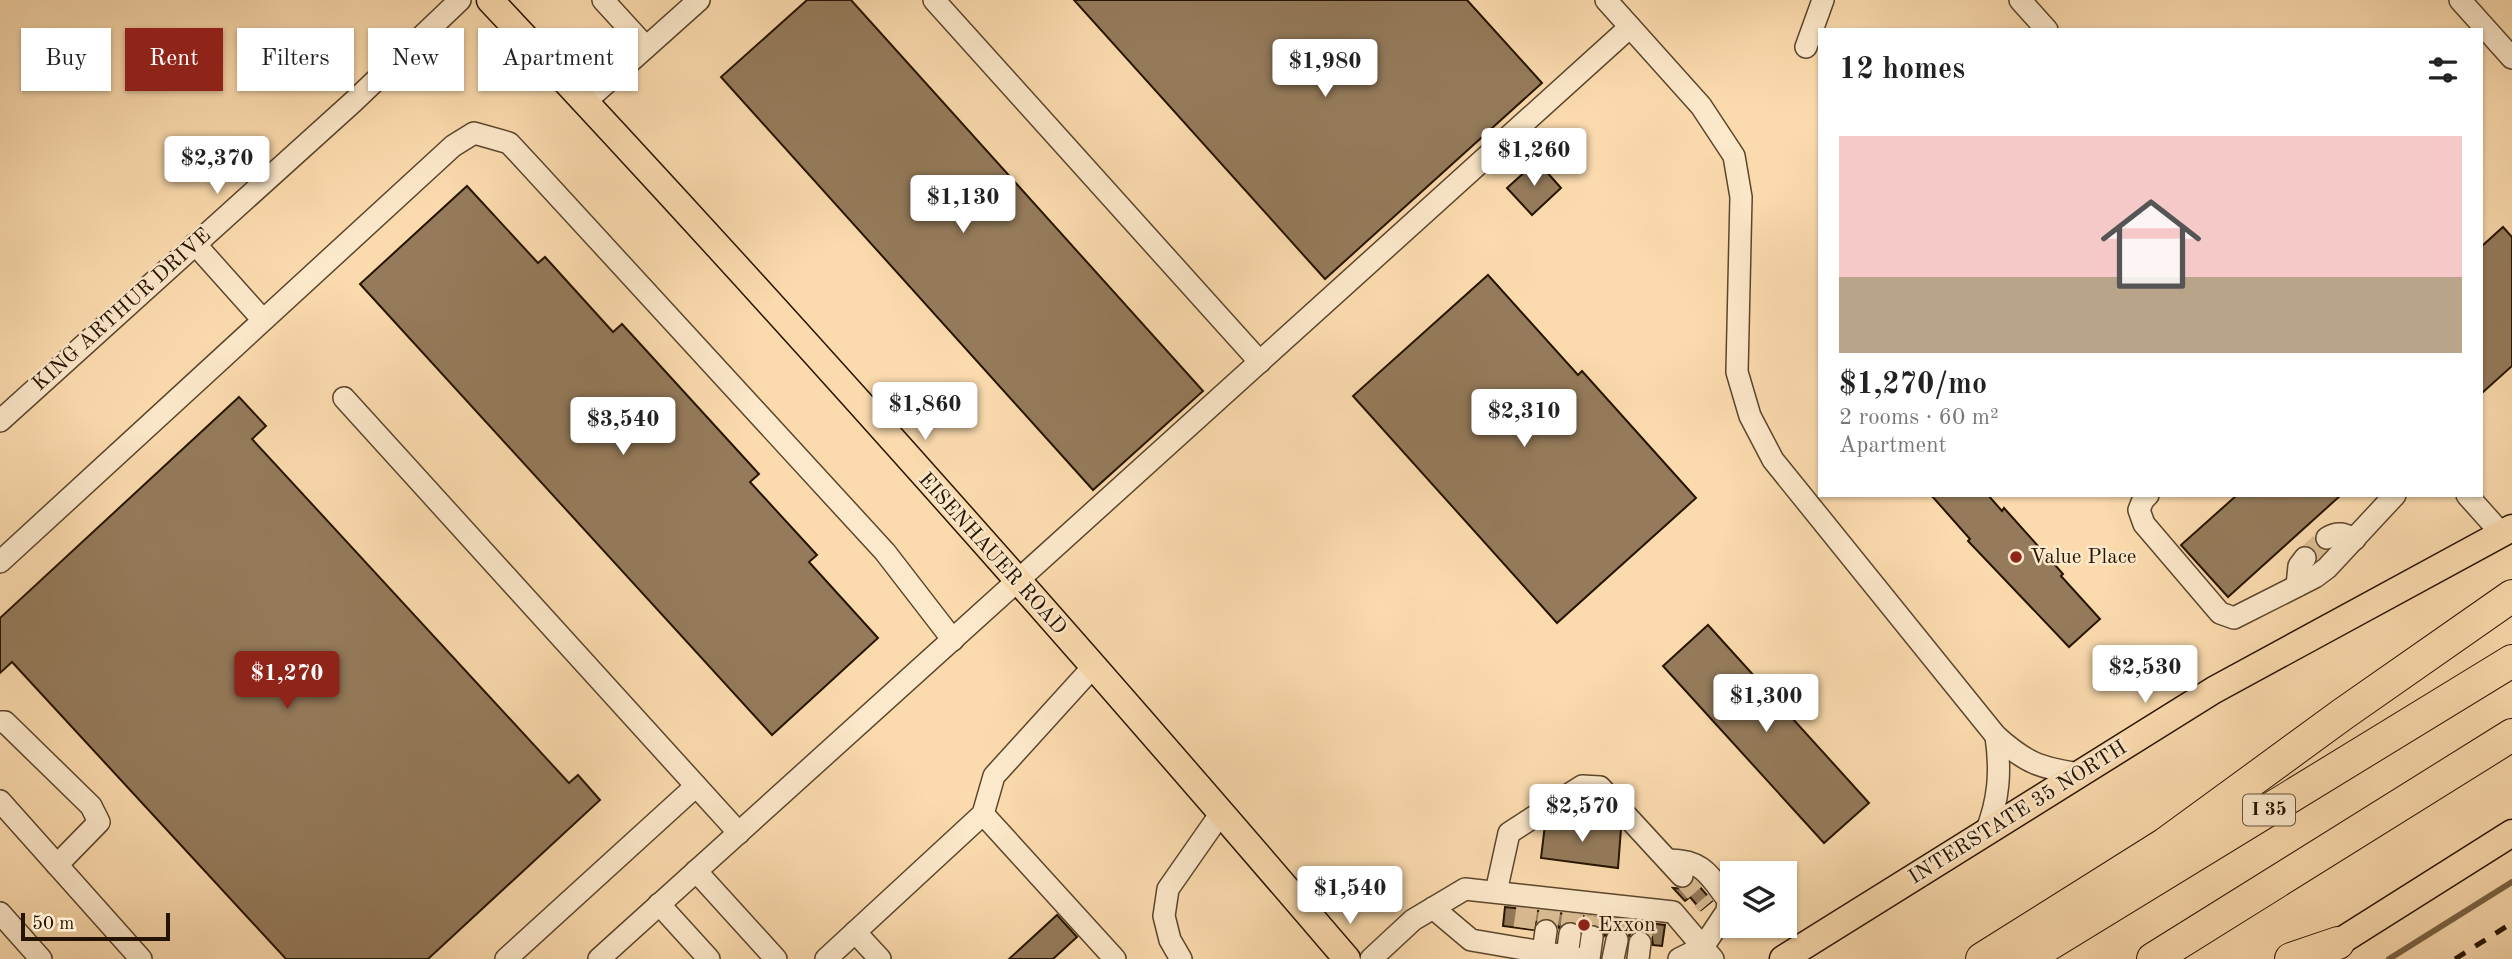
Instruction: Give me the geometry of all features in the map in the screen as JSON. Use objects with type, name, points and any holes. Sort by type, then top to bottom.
[{"type":"highway","points":[[1982,959],[2165,844],[2298,746],[2512,596]]},
{"type":"highway","name":"I 35","points":[[2025,959],[2512,661]]},
{"type":"highway","points":[[2153,959],[2512,735]]},
{"type":"highway","points":[[2291,959],[2325,951]]},
{"type":"main road","name":"EISENHAUER ROAD","points":[[490,0],[676,199],[1093,667],[1347,959]]},
{"type":"main road","name":"INTERSTATE 35 NORTH","points":[[1783,959],[2214,690],[2506,531]]},
{"type":"main road","points":[[2325,951],[2512,833]]},
{"type":"street","name":"KING ARTHUR DRIVE","points":[[0,421],[353,102],[460,0]]},
{"type":"street","points":[[603,0],[646,47]]},
{"type":"street","points":[[585,102],[699,0]]},
{"type":"street","points":[[934,0],[1260,362]]},
{"type":"street","points":[[1606,0],[1701,106],[1734,156],[1741,197],[1737,372],[1749,416],[1773,460],[1996,736],[2032,764],[2080,774]]},
{"type":"street","points":[[1806,47],[1824,0]]},
{"type":"street","points":[[2021,0],[2045,28]]},
{"type":"street","points":[[2460,0],[2512,58]]},
{"type":"street","points":[[599,959],[1630,27]]},
{"type":"street","points":[[0,562],[453,146],[474,133],[509,143],[885,552],[953,640]]},
{"type":"street","points":[[195,244],[263,320]]},
{"type":"street","points":[[344,398],[739,832]]},
{"type":"street","points":[[2146,497],[2139,510],[2144,524],[2220,613],[2234,618],[2327,568],[2393,497]]},
{"type":"street","points":[[2469,497],[2506,531]]},
{"type":"street","points":[[2327,538],[2342,533],[2355,539]]},
{"type":"street","points":[[2297,586],[2299,566],[2305,558]]},
{"type":"street","points":[[826,959],[982,814],[994,776],[1093,667]]},
{"type":"street","points":[[0,723],[5,722],[91,806],[99,822],[57,865]]},
{"type":"street","points":[[1986,832],[1994,814],[2000,783],[1996,736]]},
{"type":"street","points":[[506,959],[696,786]]},
{"type":"street","points":[[1496,892],[1509,833],[1582,786],[1600,788],[1676,868],[1689,860],[1708,874],[1728,900],[1727,911],[1714,913],[1708,953]]},
{"type":"street","points":[[0,801],[141,959]]},
{"type":"street","points":[[982,814],[1115,959]]},
{"type":"street","points":[[1181,959],[1170,940],[1164,916],[1168,889],[1221,814]]},
{"type":"street","points":[[696,871],[776,959]]},
{"type":"street","points":[[1371,959],[1413,920],[1465,889],[1496,892],[1537,921],[1575,958]]},
{"type":"street","points":[[659,904],[709,959]]},
{"type":"street","points":[[1433,908],[1471,940],[1574,907],[1618,931],[1642,933],[1672,912],[1708,953]]},
{"type":"street","points":[[0,913],[41,959]]},
{"type":"street","points":[[1589,959],[1595,919]]},
{"type":"street","points":[[855,932],[880,959]]},
{"type":"street","points":[[1570,934],[1575,958]]},
{"type":"street","points":[[1679,959],[1708,953]]},
{"type":"building","points":[[807,0],[851,0],[1203,391],[1093,490],[721,77]]},
{"type":"building","points":[[1074,0],[1467,0],[1542,83],[1325,279]]},
{"type":"building","points":[[1537,161],[1561,188],[1532,215],[1507,188]]},
{"type":"building","points":[[467,186],[538,263],[545,257],[613,332],[622,324],[759,474],[750,482],[817,555],[809,562],[878,638],[772,735],[360,284]]},
{"type":"building","points":[[2503,227],[2512,237],[2512,366],[2483,392],[2483,245]]},
{"type":"building","points":[[1488,275],[1578,375],[1582,371],[1696,498],[1557,623],[1353,396]]},
{"type":"building","points":[[239,397],[266,426],[252,439],[569,783],[578,775],[600,800],[428,959],[286,959],[12,662],[0,673],[0,618]]},
{"type":"building","name":"Value Place","points":[[1933,497],[1990,497],[2002,511],[2004,508],[2100,619],[2069,647],[1968,541],[1970,539]]},
{"type":"building","points":[[2235,497],[2339,497],[2228,597],[2181,545]]},
{"type":"building","points":[[1708,625],[1869,803],[1824,843],[1663,666]]},
{"type":"building","points":[[1553,821],[1621,829],[1618,868],[1541,858],[1545,825]]},
{"type":"building","points":[[1694,880],[1712,901],[1701,910],[1690,897],[1685,901],[1673,888],[1686,889]]},
{"type":"building","points":[[1505,907],[1665,925],[1662,946],[1653,945],[1652,937],[1647,932],[1636,931],[1629,936],[1619,927],[1612,928],[1605,936],[1601,927],[1594,924],[1582,929],[1571,921],[1564,922],[1559,928],[1555,921],[1547,918],[1536,922],[1533,930],[1503,926]]},
{"type":"building","points":[[1057,915],[1077,937],[1053,959],[1009,959]]},
{"type":"waterway","points":[[2389,959],[2512,882]]},
{"type":"tunnel","points":[[2305,558],[2327,538]]},
{"type":"tunnel","points":[[1682,876],[1707,905]]},
{"type":"tunnel","points":[[1524,928],[1527,907]]},
{"type":"tunnel","points":[[1546,931],[1550,910]]},
{"type":"tunnel","points":[[1570,934],[1573,913]]},
{"type":"tunnel","points":[[1592,937],[1595,916]]},
{"type":"tunnel","points":[[1617,940],[1620,919]]},
{"type":"tunnel","points":[[1640,943],[1644,922]]},
{"type":"railway","points":[[2455,959],[2512,923]]},
{"type":"place","name":"Value Place","points":[[2016,557]]},
{"type":"place","name":"Exxon","points":[[1584,925]]}]
